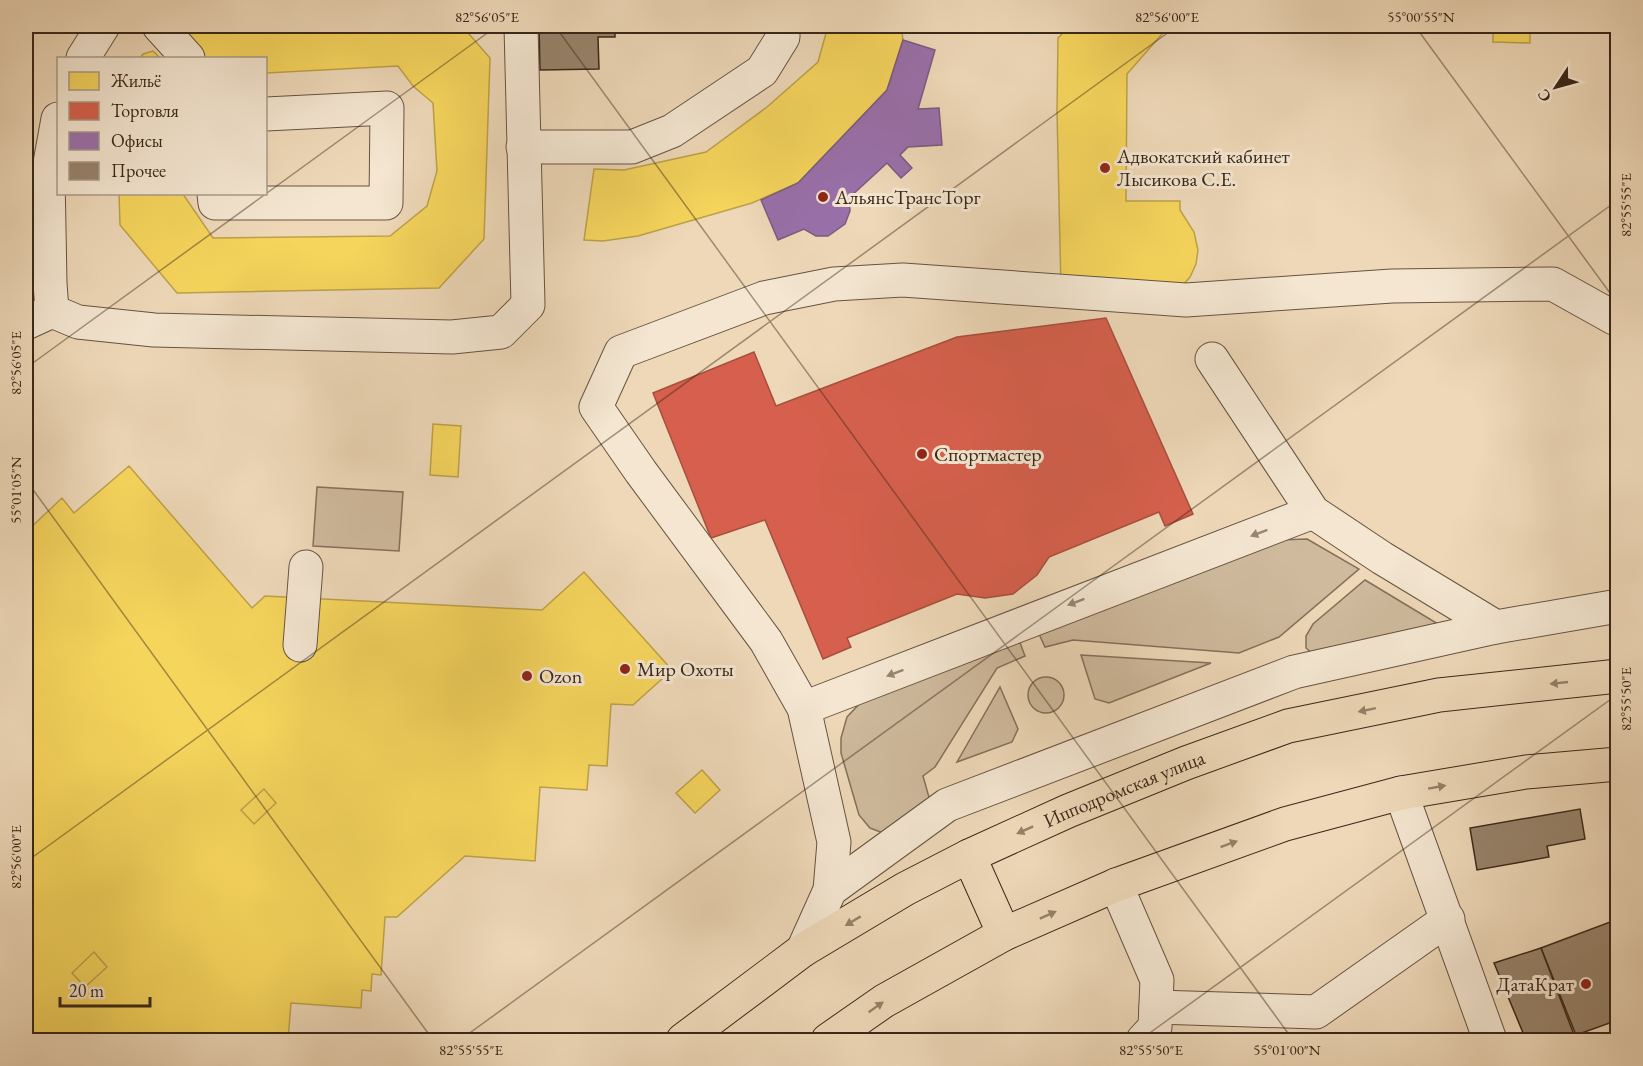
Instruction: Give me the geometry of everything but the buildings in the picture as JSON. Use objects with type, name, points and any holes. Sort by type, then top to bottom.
[{"type":"highway","name":"Ипподромская улица","points":[[683,1041],[803,950],[905,889],[969,856],[1089,802],[1186,763],[1288,726],[1439,695],[1617,676]]},
{"type":"highway","points":[[828,1041],[884,1001],[1004,934],[1116,885],[1285,824],[1401,793],[1526,772],[1617,764]]},
{"type":"highway","points":[[969,856],[1004,934]]},
{"type":"lane","points":[[84,57],[103,26]]},
{"type":"lane","points":[[159,26],[187,57]]},
{"type":"lane","points":[[57,124],[48,174],[39,317],[154,330],[452,337],[501,332],[528,305],[521,26]]},
{"type":"lane","points":[[523,147],[632,147],[672,131],[762,71],[783,37],[783,26]]},
{"type":"lane","points":[[214,195],[215,202],[386,203],[387,108],[267,114]]},
{"type":"lane","points":[[803,950],[830,890],[834,842],[804,708],[766,641],[596,407],[621,352],[764,297],[834,284],[903,280],[1186,300],[1392,286],[1553,284],[1617,318]]},
{"type":"lane","points":[[1212,359],[1314,512],[1382,558],[1496,627]]},
{"type":"lane","points":[[804,708],[1314,512]]},
{"type":"lane","points":[[300,645],[306,567]]},
{"type":"lane","points":[[830,890],[947,804],[1294,672],[1496,627],[1617,606]]},
{"type":"lane","points":[[1401,793],[1490,1041]]},
{"type":"lane","points":[[1116,885],[1157,980],[1155,1028],[1143,1041]]},
{"type":"lane","points":[[1156,1007],[1316,1012],[1448,919]]},
{"type":"shaded area","points":[[26,216],[38,216],[39,295],[26,295]]},
{"type":"shaded area","points":[[317,487],[403,492],[399,551],[313,546]]},
{"type":"shaded area","points":[[1307,539],[1359,569],[1279,637],[1239,653],[1073,640],[1045,647],[1039,634],[1278,540]]},
{"type":"shaded area","points":[[1365,580],[1438,624],[1313,654],[1306,648],[1306,636],[1313,624]]},
{"type":"shaded area","points":[[1019,640],[1025,656],[997,668],[935,767],[923,776],[932,808],[883,833],[870,828],[859,815],[841,753],[841,738],[847,717],[865,698]]},
{"type":"shaded area","points":[[1081,655],[1211,663],[1109,703],[1095,699]]},
{"type":"shaded area","points":[[1046,677],[1058,683],[1064,695],[1058,707],[1046,713],[1034,707],[1028,695],[1034,683]]},
{"type":"shaded area","points":[[1000,687],[1018,729],[1012,742],[957,762]]},
{"type":"place","name":"Адвокатский кабинет Лысикова С.Е.","points":[[1105,168]]},
{"type":"place","name":"АльянсТрансТорг","points":[[823,197]]},
{"type":"place","name":"Спортмастер","points":[[922,454]]},
{"type":"place","name":"Мир Охоты","points":[[625,669]]},
{"type":"place","name":"Ozon","points":[[527,676]]},
{"type":"place","name":"ДатаКрат","points":[[1586,984]]}]
